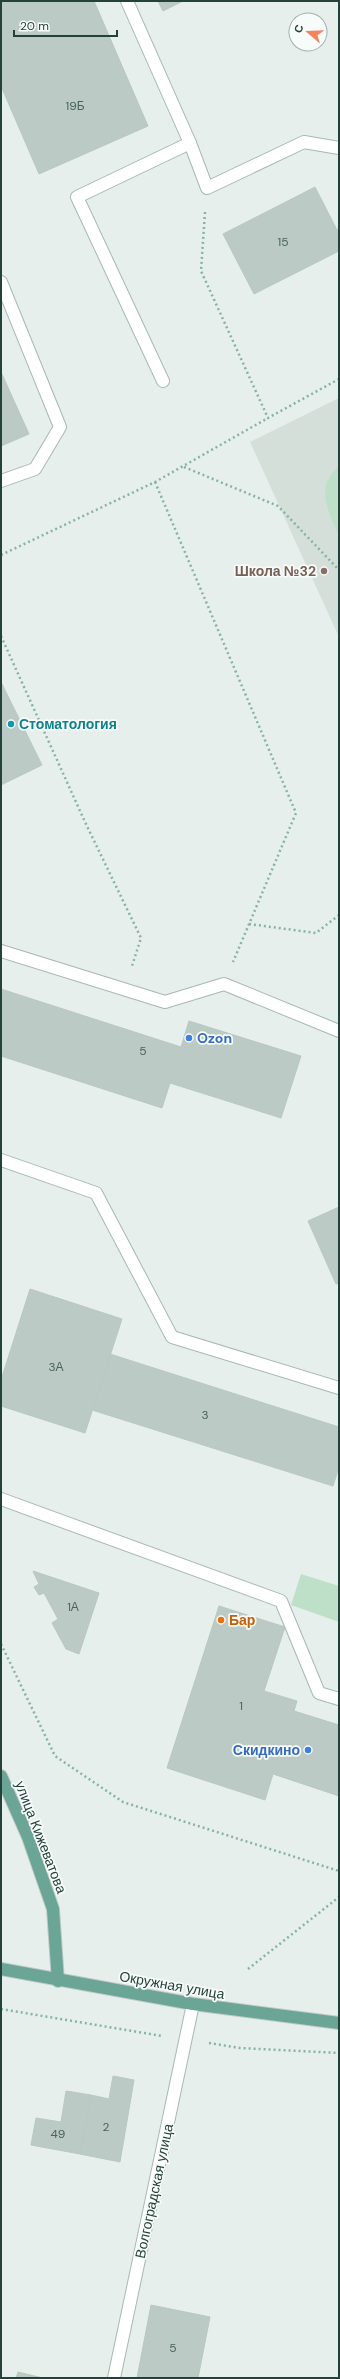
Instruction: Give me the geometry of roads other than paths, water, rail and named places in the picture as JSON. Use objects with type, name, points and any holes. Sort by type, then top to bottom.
[{"type":"main road","name":"улица Кижеватова","points":[[1,1776],[28,1837],[53,1909],[58,1980]]},
{"type":"main road","name":"Окружная улица","points":[[1,1969],[193,2004],[339,2023]]},
{"type":"street","points":[[127,1],[190,142],[207,188],[304,142],[339,148]]},
{"type":"street","points":[[163,381],[77,197],[190,142]]},
{"type":"street","points":[[1,282],[60,427],[34,468],[1,481]]},
{"type":"street","points":[[1,951],[165,1002],[224,984],[339,1031]]},
{"type":"street","points":[[1,1160],[96,1193],[172,1337],[339,1388]]},
{"type":"street","points":[[1,1499],[281,1601],[319,1693],[339,1699]]},
{"type":"street","name":"Волгоградская улица","points":[[114,2378],[193,2004]]},
{"type":"place","name":"Школа №32","points":[[324,571]]},
{"type":"place","name":"Стоматология","points":[[11,724]]},
{"type":"place","name":"Ozon","points":[[189,1038]]},
{"type":"place","name":"Бар","points":[[221,1620]]},
{"type":"place","name":"Скидкино","points":[[308,1750]]}]
